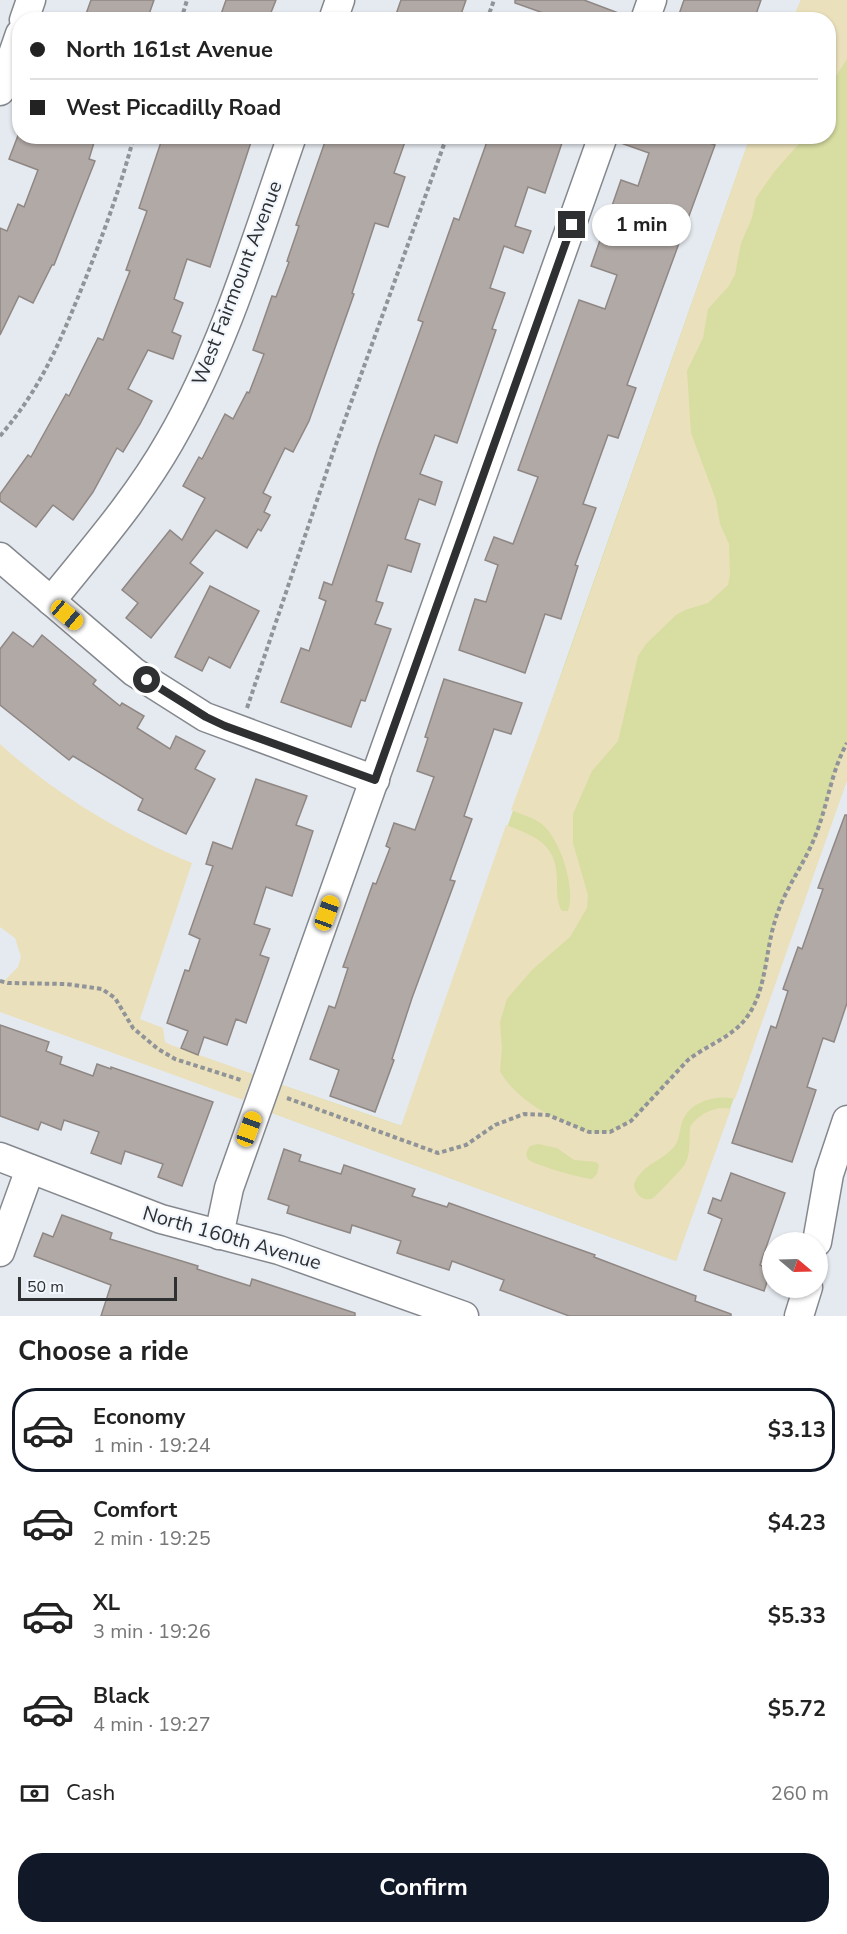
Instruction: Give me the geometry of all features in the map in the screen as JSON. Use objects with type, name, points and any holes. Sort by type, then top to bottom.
[{"type":"street","points":[[0,91],[12,57]]},
{"type":"street","name":"West Fairmount Avenue","points":[[51,601],[127,508],[170,442],[224,328],[289,144]]},
{"type":"street","points":[[219,1235],[229,1188],[600,144]]},
{"type":"street","points":[[0,557],[134,672],[206,717],[375,780]]},
{"type":"street","points":[[819,1232],[824,1197],[842,1149],[847,1120]]},
{"type":"street","name":"North 160th Avenue","points":[[0,1157],[161,1219],[279,1250],[465,1316]]},
{"type":"street","points":[[0,1252],[30,1168]]},
{"type":"street","points":[[800,1316],[805,1298]]},
{"type":"path","points":[[0,436],[37,388],[59,344],[120,188],[132,144]]},
{"type":"path","points":[[239,731],[332,458],[444,144]]},
{"type":"path","points":[[0,981],[66,984],[102,989],[115,998],[133,1028],[158,1049],[175,1059],[236,1077],[264,1090],[438,1153],[466,1145],[495,1125],[524,1114],[548,1115],[596,1133],[610,1132],[624,1126],[688,1060],[733,1031],[752,1010],[759,993],[778,911],[816,835],[830,783],[847,743]]},
{"type":"green space","points":[[801,0],[847,0],[847,780],[676,1261],[272,1113],[282,1085],[402,1126],[748,144],[836,144],[836,12],[796,12]]},
{"type":"sand","points":[[801,0],[847,0],[847,59],[836,76],[836,12],[796,12]]},
{"type":"sand","points":[[748,144],[799,144],[774,172],[756,198],[752,218],[741,243],[735,275],[728,287],[708,309],[703,338],[687,371],[691,433],[716,500],[720,524],[729,544],[728,585],[708,603],[676,615],[646,644],[638,656],[618,741],[592,771],[573,814],[573,843],[588,895],[587,908],[570,937],[532,970],[507,999],[500,1022],[502,1048],[500,1071],[518,1093],[534,1105],[577,1128],[597,1133],[610,1132],[623,1126],[647,1105],[690,1058],[740,1024],[753,1008],[764,976],[772,931],[779,908],[817,834],[833,776],[847,743],[847,780],[735,1099],[714,1098],[694,1106],[683,1120],[674,1146],[641,1172],[634,1184],[640,1196],[646,1199],[653,1198],[685,1164],[689,1151],[690,1127],[693,1122],[719,1108],[731,1109],[676,1261],[272,1113],[282,1085],[401,1126],[506,825],[528,834],[544,844],[550,851],[556,871],[559,905],[562,911],[568,911],[570,891],[566,867],[551,834],[534,819],[511,810],[567,659]],"holes":[[[538,1144],[557,1148],[574,1160],[596,1162],[599,1165],[597,1174],[592,1179],[558,1171],[531,1161],[527,1157],[527,1152],[530,1146]]]},
{"type":"sand","points":[[0,744],[44,780],[91,812],[141,840],[192,863],[140,1019],[163,1028],[165,1042],[171,1045],[253,1074],[243,1100],[0,1012],[0,981],[3,982],[18,967],[21,957],[15,938],[0,927]]},
{"type":"building","points":[[91,0],[154,0],[150,12],[87,12]]},
{"type":"building","points":[[226,0],[276,0],[271,12],[222,12]]},
{"type":"building","points":[[401,0],[466,0],[462,12],[397,12]]},
{"type":"building","points":[[515,0],[584,0],[616,12],[540,12],[515,3]]},
{"type":"building","points":[[684,0],[761,0],[757,12],[680,12]]},
{"type":"building","points":[[15,144],[94,144],[89,159],[95,161],[54,265],[33,303],[19,296],[0,335],[0,228],[7,231],[18,204],[24,207],[38,170],[9,159]]},
{"type":"building","points":[[160,144],[250,144],[210,267],[187,259],[174,299],[183,303],[172,332],[181,336],[173,359],[148,350],[128,389],[152,401],[140,424],[123,452],[117,448],[93,492],[73,520],[53,505],[36,527],[0,501],[0,494],[28,455],[31,457],[66,394],[69,396],[98,338],[103,340],[130,271],[126,270],[147,211],[139,208]]},
{"type":"building","points":[[324,144],[404,144],[394,173],[405,177],[388,227],[375,223],[352,293],[354,294],[309,421],[293,452],[285,448],[263,493],[271,497],[264,512],[270,515],[261,531],[258,529],[247,548],[216,530],[190,563],[203,573],[151,638],[126,618],[138,603],[122,590],[170,530],[182,540],[205,498],[183,486],[199,457],[202,459],[225,414],[233,419],[247,392],[249,393],[264,354],[253,350],[272,296],[276,297],[289,262],[287,261],[299,226],[296,225]]},
{"type":"building","points":[[486,144],[562,144],[545,193],[528,187],[515,226],[531,231],[523,253],[504,246],[490,288],[505,293],[492,329],[496,330],[457,443],[435,435],[420,474],[442,482],[435,505],[419,499],[405,539],[420,544],[411,572],[388,565],[376,601],[383,603],[375,624],[391,629],[365,701],[361,700],[351,727],[281,702],[301,648],[309,651],[326,601],[319,598],[324,582],[332,585],[423,322],[418,320],[454,218],[459,220]]},
{"type":"building","points":[[624,144],[715,145],[627,385],[636,388],[618,438],[608,435],[583,504],[596,508],[575,565],[578,566],[561,619],[545,614],[525,673],[459,650],[475,599],[486,602],[498,565],[485,560],[494,537],[513,544],[538,477],[518,470],[579,300],[605,309],[617,275],[591,266],[621,180],[638,186],[649,153]]},
{"type":"building","points":[[210,586],[259,611],[230,668],[209,657],[202,671],[175,657]]},
{"type":"building","points":[[13,632],[33,647],[42,635],[96,680],[93,684],[120,706],[122,703],[144,716],[137,728],[170,749],[176,736],[205,751],[195,769],[215,779],[186,834],[138,810],[143,799],[73,756],[69,760],[0,705],[0,649]]},
{"type":"building","points":[[444,679],[522,703],[511,734],[494,729],[464,816],[472,819],[450,880],[455,881],[412,998],[392,1059],[394,1060],[375,1112],[330,1096],[339,1070],[310,1059],[329,1006],[335,1008],[348,968],[343,967],[373,883],[376,884],[390,848],[386,846],[394,823],[415,830],[434,777],[417,771],[428,738],[425,737]]},
{"type":"building","points":[[256,779],[307,796],[296,825],[313,831],[292,896],[266,887],[254,924],[270,929],[260,955],[269,958],[246,1023],[236,1019],[227,1045],[204,1037],[198,1055],[181,1048],[188,1031],[167,1023],[185,970],[189,971],[200,939],[189,934],[213,866],[206,864],[213,842],[232,849]]},
{"type":"building","points":[[845,815],[847,815],[847,1003],[834,1042],[823,1038],[807,1087],[816,1090],[792,1162],[732,1143],[771,1026],[776,1028],[788,991],[783,989],[798,947],[802,949],[823,889],[818,888]]},
{"type":"building","points":[[0,1025],[49,1042],[46,1051],[62,1057],[60,1064],[93,1076],[97,1064],[111,1069],[111,1067],[213,1102],[182,1186],[158,1177],[163,1164],[125,1151],[121,1164],[91,1153],[99,1132],[64,1120],[61,1130],[41,1122],[38,1130],[0,1116]]},
{"type":"building","points":[[284,1149],[301,1155],[299,1161],[341,1174],[344,1165],[415,1189],[412,1196],[447,1207],[449,1203],[595,1255],[594,1257],[696,1296],[695,1301],[731,1314],[731,1316],[569,1316],[500,1290],[504,1280],[452,1261],[449,1270],[397,1253],[401,1241],[352,1225],[350,1233],[287,1213],[289,1206],[268,1199]]},
{"type":"building","points":[[731,1173],[785,1193],[771,1232],[762,1232],[760,1265],[762,1266],[762,1290],[704,1270],[722,1219],[708,1213],[713,1198],[721,1201]]},
{"type":"building","points":[[62,1215],[112,1233],[110,1239],[198,1266],[197,1269],[250,1286],[252,1279],[355,1313],[355,1316],[101,1316],[111,1285],[34,1256],[43,1233],[53,1237]]},
{"type":"route","points":[[147,680],[206,717],[225,726],[375,780],[572,225]]}]
